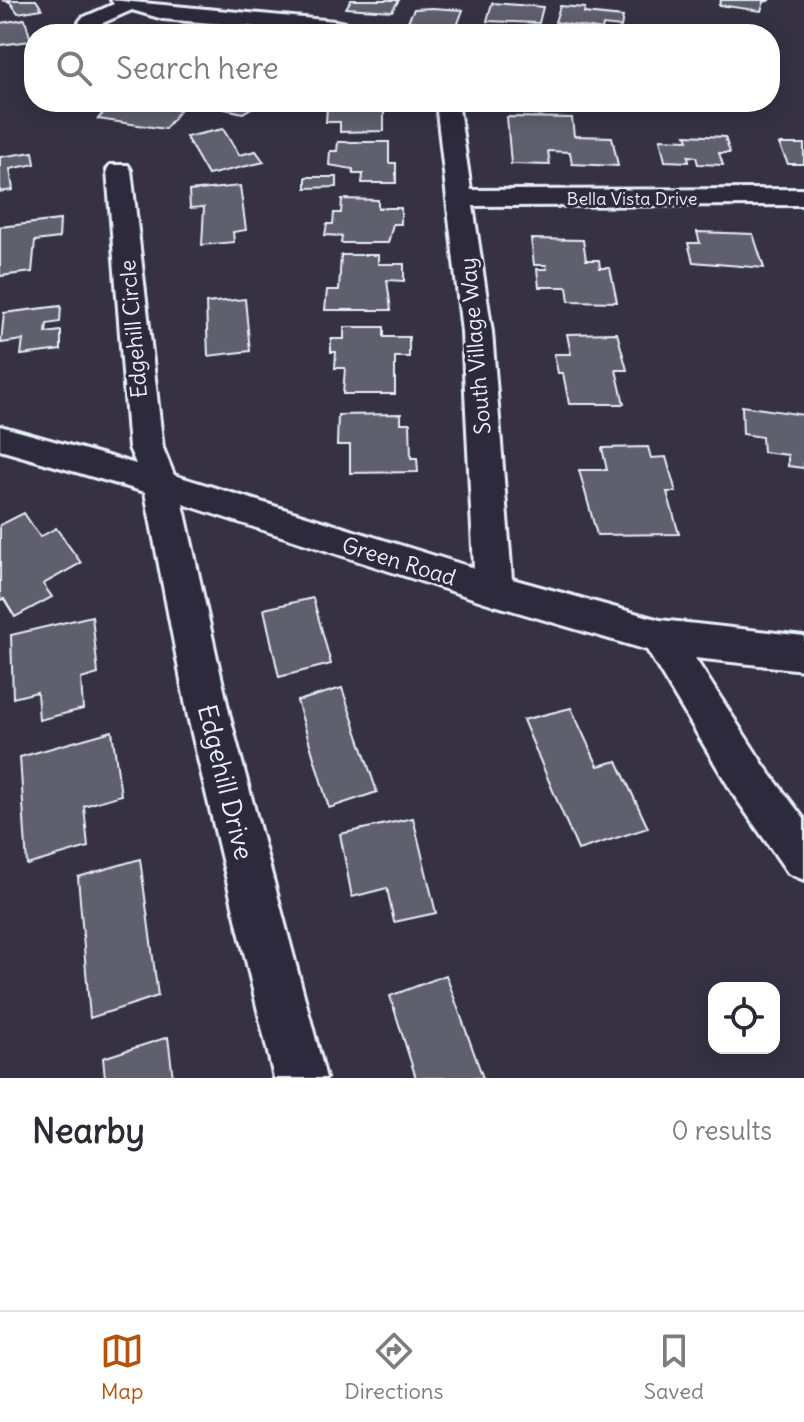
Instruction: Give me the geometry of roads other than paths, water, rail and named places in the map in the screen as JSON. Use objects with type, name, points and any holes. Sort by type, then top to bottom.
[{"type":"street","points":[[89,22],[125,2],[163,13],[298,24]]},
{"type":"street","name":"South Village Way","points":[[448,112],[477,332],[494,590]]},
{"type":"street","name":"Edgehill Circle","points":[[119,170],[142,425],[161,484]]},
{"type":"street","name":"Bella Vista Drive","points":[[460,198],[804,197]]},
{"type":"street","name":"Green Road","points":[[0,438],[161,484],[494,590],[660,637],[804,653]]},
{"type":"street","name":"Edgehill Drive","points":[[161,484],[209,717],[300,1078]]},
{"type":"street","points":[[660,637],[750,782],[804,857]]}]
